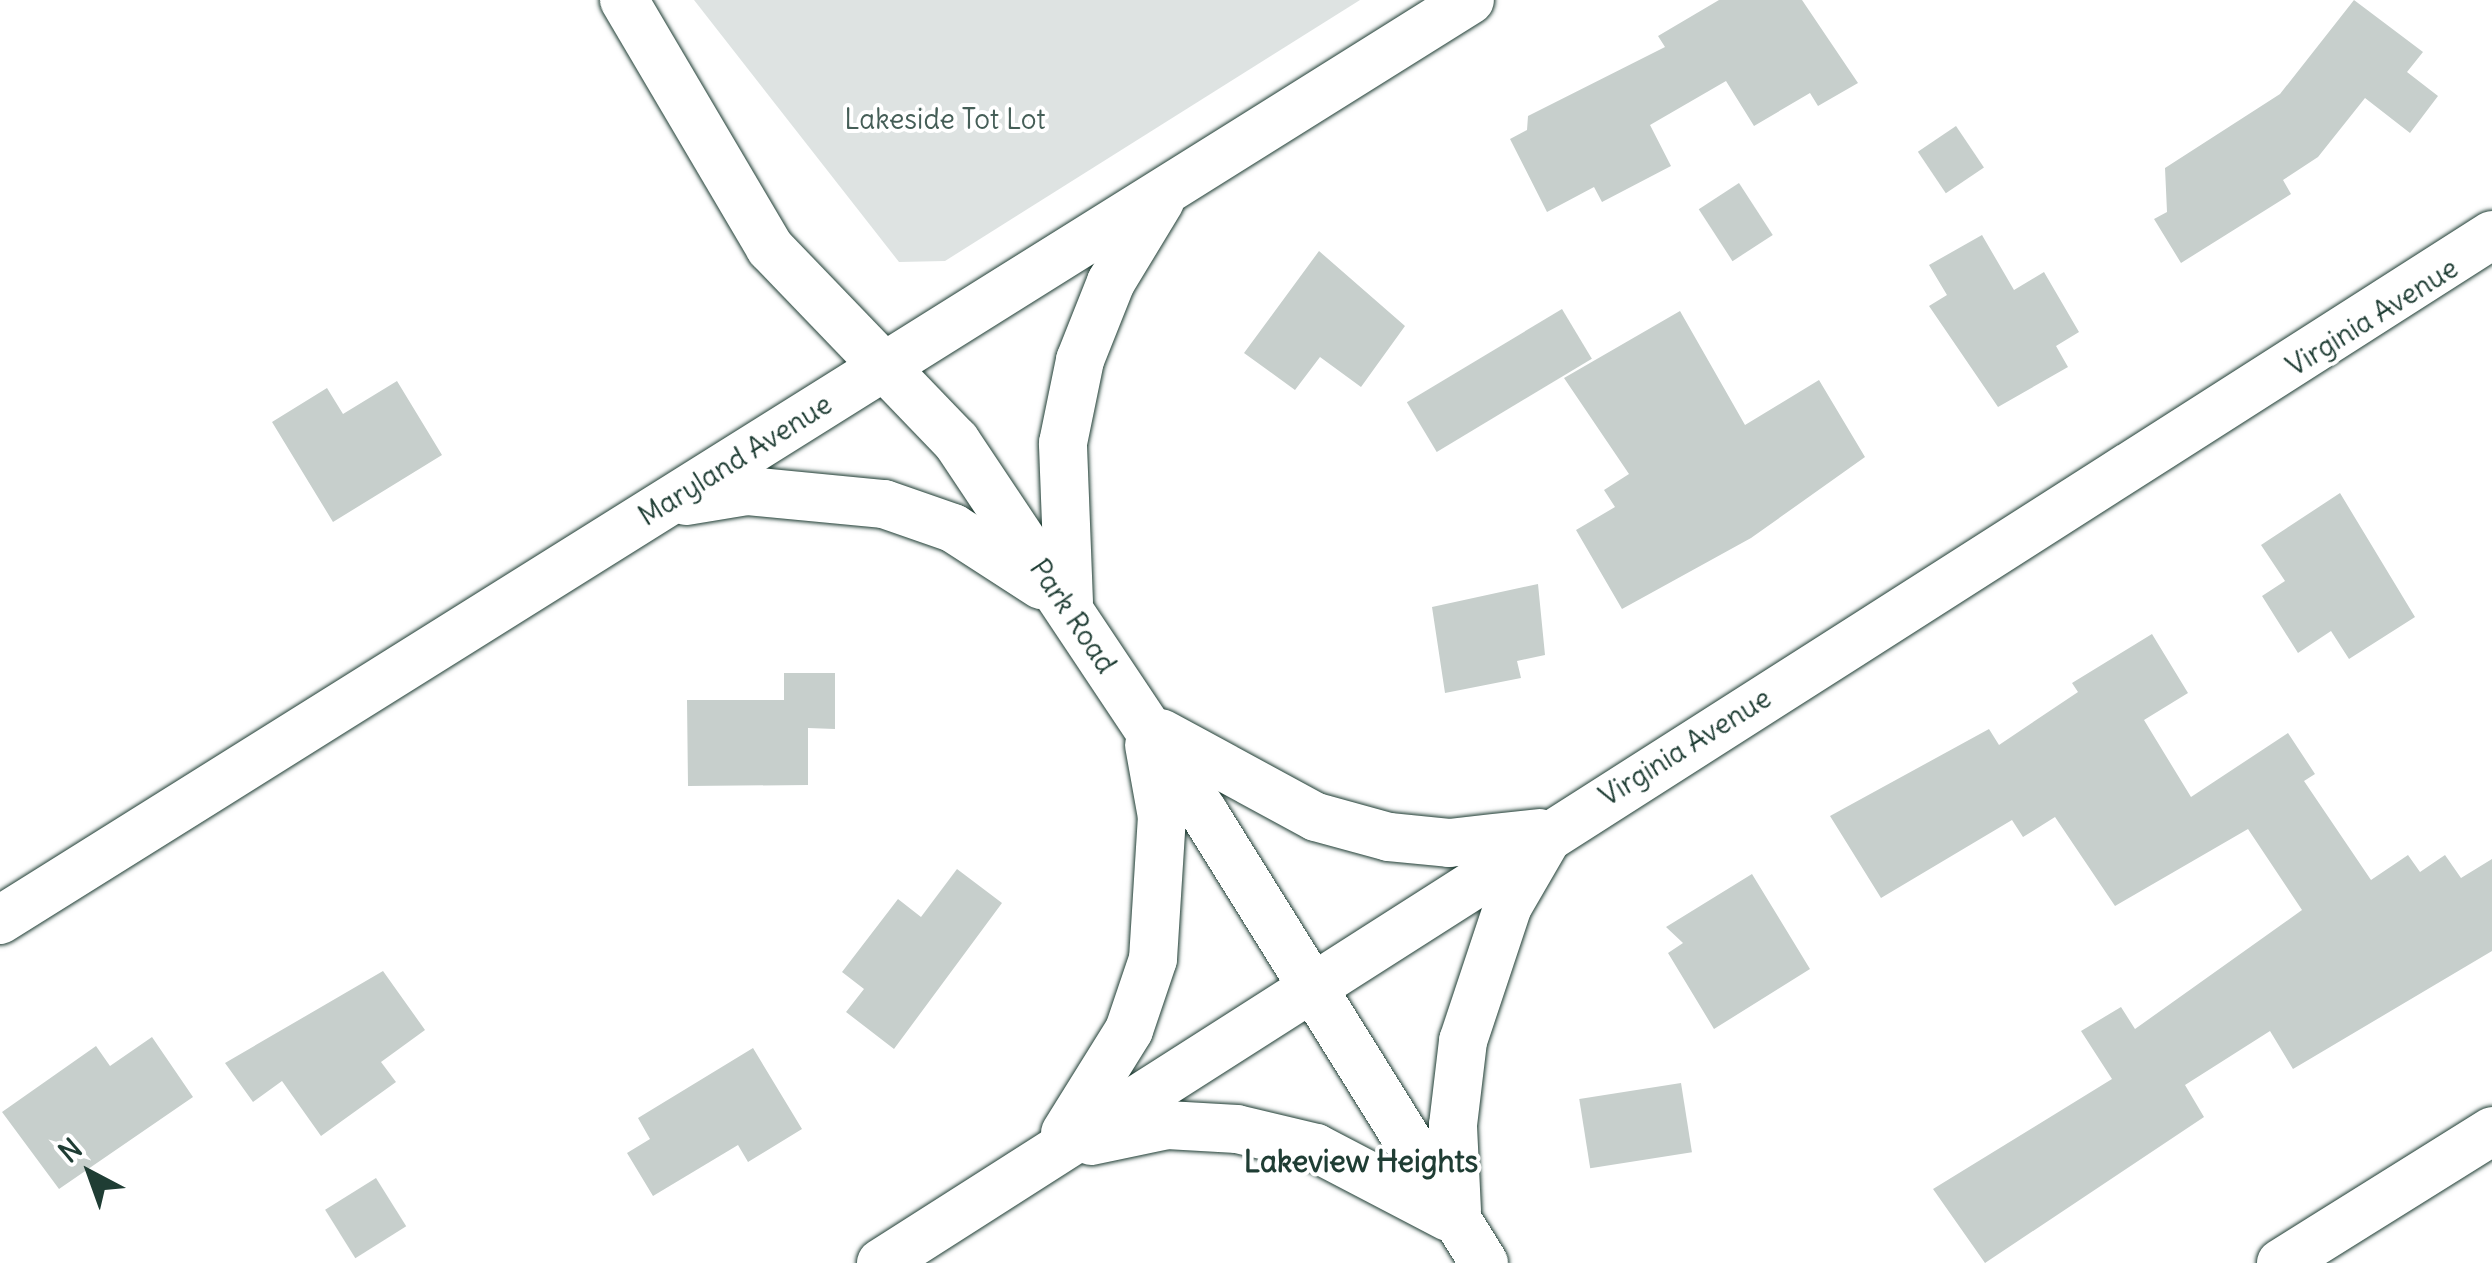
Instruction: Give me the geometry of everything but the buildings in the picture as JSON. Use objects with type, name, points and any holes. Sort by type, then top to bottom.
[{"type":"street","name":"Park Road","points":[[624,0],[770,248],[956,441],[1144,722],[1472,1244]]},
{"type":"street","name":"Maryland Avenue","points":[[0,920],[1470,0]]},
{"type":"street","points":[[1070,610],[1062,476],[1080,360],[1110,282],[1167,190]]},
{"type":"street","name":"Virginia Avenue","points":[[881,1263],[1552,830],[2492,235]]},
{"type":"street","points":[[658,508],[748,491],[884,504],[968,536],[1070,610]]},
{"type":"street","points":[[1144,722],[1316,817],[1388,838],[1448,843],[1552,830]]},
{"type":"street","points":[[1047,1155],[1130,1030],[1153,959],[1162,817],[1144,722]]},
{"type":"street","points":[[1472,1244],[1453,1125],[1463,1041],[1508,906],[1552,830]]},
{"type":"street","points":[[1047,1155],[1167,1125],[1237,1129],[1391,1180],[1472,1244]]},
{"type":"street","points":[[2281,1263],[2492,1131]]},
{"type":"green space","name":"Lakeside Tot Lot","points":[[694,0],[1360,0],[945,261],[899,262]]},
{"type":"district","name":"Lakeview Heights","points":[[1361,1161]]}]
